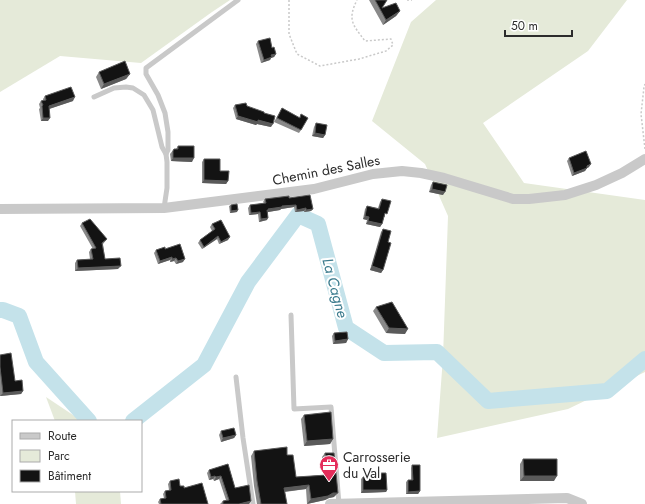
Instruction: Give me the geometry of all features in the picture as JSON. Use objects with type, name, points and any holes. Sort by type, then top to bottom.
[{"type":"street","name":"Chemin des Salles","points":[[0,209],[164,208],[314,190],[373,174],[402,171],[444,178],[513,199],[529,200],[566,195],[596,185],[622,174],[645,159]]},
{"type":"street","points":[[330,504],[567,498],[582,504]]},
{"type":"lane","points":[[166,154],[168,150],[168,132],[165,114],[158,95],[146,74],[146,68],[238,0]]},
{"type":"lane","points":[[94,97],[114,88],[126,87],[133,88],[144,95],[153,110],[162,147],[166,154],[167,188],[164,208]]},
{"type":"lane","points":[[291,315],[294,409],[331,407],[339,504]]},
{"type":"lane","points":[[236,377],[253,504]]},
{"type":"path","points":[[288,0],[289,34],[297,54],[320,66],[358,59],[386,51],[393,45],[391,40],[365,41],[352,24],[352,11],[357,0]]},
{"type":"path","points":[[407,0],[412,0]]},
{"type":"path","points":[[645,84],[641,114],[645,150]]},
{"type":"green space","points":[[0,0],[230,0],[141,63],[60,56],[0,92]]},
{"type":"green space","points":[[436,0],[627,0],[588,51],[483,123],[524,183],[645,200],[645,372],[568,409],[437,438],[443,357],[448,216],[425,164],[372,121],[411,22]]},
{"type":"green space","points":[[46,397],[80,420],[55,420]]},
{"type":"green space","points":[[75,492],[120,492],[121,504],[76,504]]},
{"type":"building","points":[[375,0],[387,0],[382,8],[396,3],[400,11],[386,20]]},
{"type":"building","points":[[270,38],[272,48],[274,47],[276,54],[271,55],[272,57],[264,60],[258,41]]},
{"type":"building","points":[[125,61],[130,74],[104,84],[99,72]]},
{"type":"building","points":[[71,87],[75,97],[49,106],[50,118],[43,118],[43,105],[41,101],[46,100],[45,96]]},
{"type":"building","points":[[246,103],[247,106],[275,116],[273,124],[258,120],[258,122],[238,116],[235,105]]},
{"type":"building","points":[[282,108],[300,118],[301,114],[308,118],[301,130],[277,118]]},
{"type":"building","points":[[316,123],[327,125],[325,135],[315,133]]},
{"type":"building","points":[[178,146],[194,146],[194,158],[173,158],[173,151],[174,149],[178,149]]},
{"type":"building","points":[[586,151],[591,164],[587,166],[587,168],[574,173],[569,158]]},
{"type":"building","points":[[204,159],[220,159],[220,171],[229,171],[228,181],[204,180]]},
{"type":"building","points":[[433,182],[447,185],[445,192],[432,189]]},
{"type":"building","points":[[310,195],[313,209],[306,210],[306,208],[297,210],[296,205],[282,206],[268,209],[268,218],[261,219],[260,212],[251,213],[250,205],[266,203],[265,199]]},
{"type":"building","points":[[382,199],[391,201],[387,214],[385,213],[382,224],[368,221],[369,217],[365,216],[367,206],[379,209]]},
{"type":"building","points":[[237,204],[238,210],[231,211],[231,205]]},
{"type":"building","points":[[90,219],[107,239],[102,243],[105,259],[120,258],[121,266],[78,268],[77,260],[93,259],[91,249],[96,248],[82,223]]},
{"type":"building","points":[[221,220],[230,237],[221,242],[218,236],[204,247],[200,240],[215,229],[212,224]]},
{"type":"building","points":[[383,229],[391,231],[388,242],[391,243],[383,270],[372,266]]},
{"type":"building","points":[[180,244],[185,259],[178,261],[176,258],[172,259],[172,257],[160,261],[156,250],[165,247],[165,249]]},
{"type":"building","points":[[392,302],[408,329],[389,328],[376,307]]},
{"type":"building","points":[[347,332],[348,339],[335,341],[334,333]]},
{"type":"building","points":[[11,353],[15,381],[22,380],[23,391],[3,393],[0,355]]},
{"type":"building","points":[[331,412],[333,439],[307,441],[304,415]]},
{"type":"building","points":[[234,428],[236,435],[223,438],[221,431]]},
{"type":"building","points":[[287,447],[287,455],[293,455],[296,477],[327,475],[325,453],[334,453],[338,493],[311,499],[309,485],[284,488],[287,504],[261,504],[254,451]]},
{"type":"building","points":[[523,459],[557,459],[557,476],[524,476]]},
{"type":"building","points":[[228,464],[235,488],[249,485],[251,501],[239,504],[223,504],[223,501],[229,500],[221,476],[211,477],[209,470]]},
{"type":"building","points":[[412,465],[420,465],[420,491],[408,492],[408,480],[413,480]]},
{"type":"building","points":[[374,473],[386,473],[387,490],[363,490],[363,477],[374,476]]},
{"type":"building","points":[[179,479],[180,486],[184,486],[184,488],[202,483],[208,504],[161,504],[160,499],[166,498],[165,491],[171,490],[170,481]]},
{"type":"waterway","name":"La Cagne","points":[[134,420],[204,365],[248,282],[298,215],[318,224],[346,328],[384,353],[437,352],[488,401],[607,391],[645,359]]},
{"type":"waterway","name":"La Cagne","points":[[0,310],[19,316],[36,362],[88,420]]},
{"type":"place","name":"Carrosserie du Val","points":[[329,482]]}]
